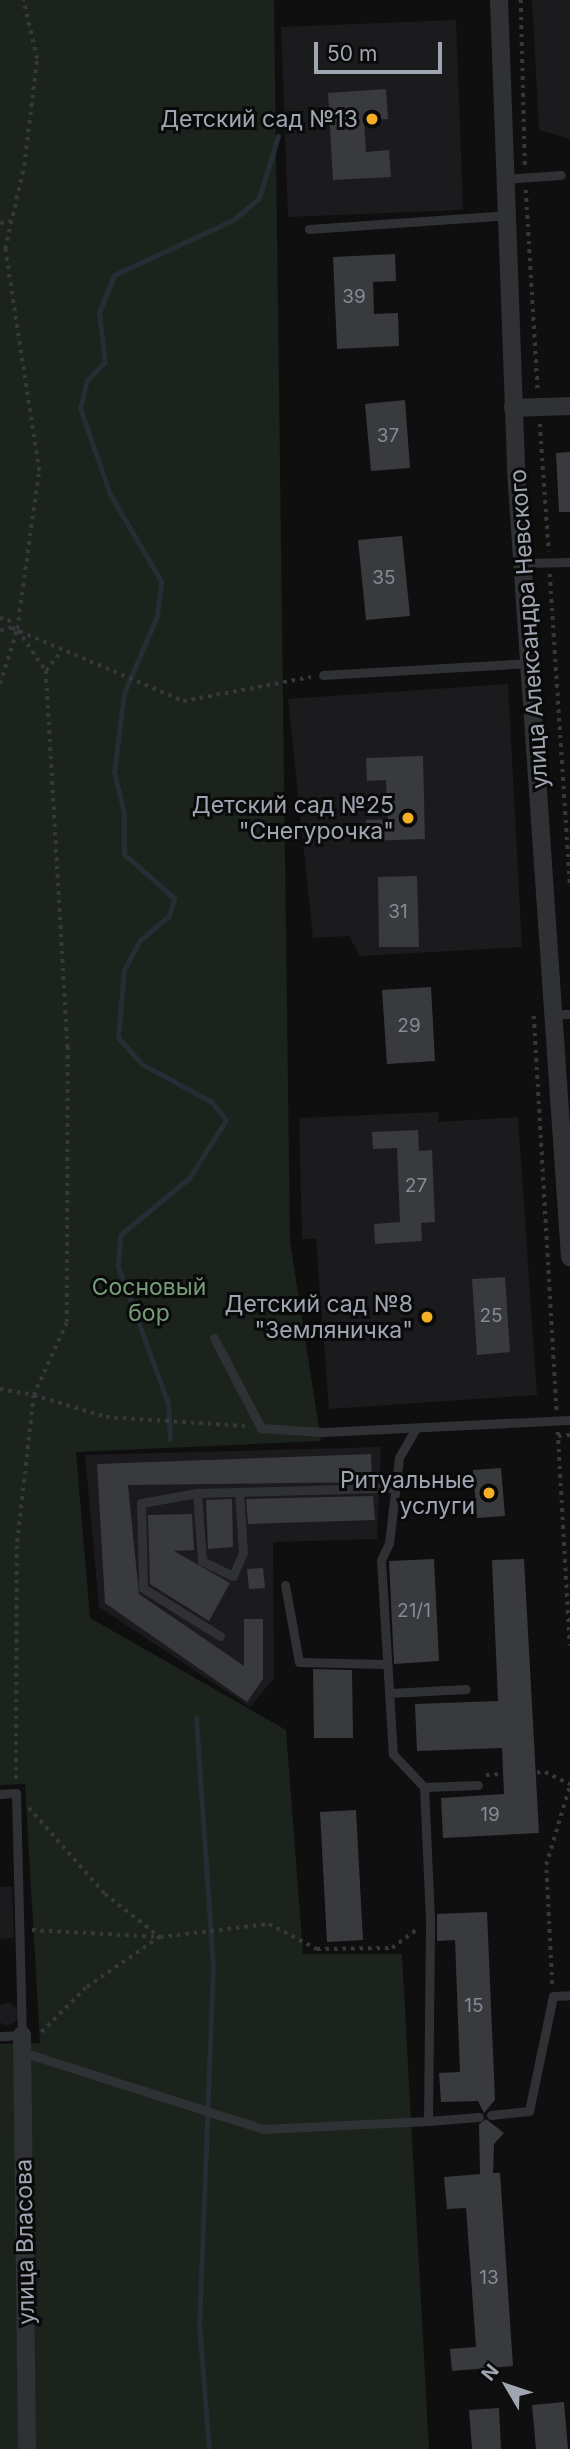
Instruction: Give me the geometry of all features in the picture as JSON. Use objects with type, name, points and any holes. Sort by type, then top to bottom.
[{"type":"street","name":"улица Александра Невского","points":[[499,0],[513,408],[523,563],[564,1014],[570,1257]]},
{"type":"street","points":[[513,408],[570,406]]},
{"type":"street","name":"улица Власова","points":[[22,2044],[27,2449]]},
{"type":"lane","points":[[505,179],[561,175]]},
{"type":"lane","points":[[309,229],[507,215]]},
{"type":"lane","points":[[523,563],[570,562]]},
{"type":"lane","points":[[323,675],[532,663]]},
{"type":"lane","points":[[214,1338],[261,1428],[416,1428],[570,1420]]},
{"type":"lane","points":[[416,1428],[399,1458],[393,1488],[389,1543],[381,1560],[385,1664],[390,1693],[393,1754],[424,1787],[430,1919],[428,2121]]},
{"type":"lane","points":[[220,1636],[143,1588],[141,1503],[197,1493],[393,1488]]},
{"type":"lane","points":[[197,1493],[202,1561],[233,1576],[243,1552],[239,1492]]},
{"type":"lane","points":[[285,1585],[299,1662],[385,1664]]},
{"type":"lane","points":[[390,1693],[466,1689]]},
{"type":"lane","points":[[424,1787],[478,1785]]},
{"type":"lane","points":[[0,1794],[16,1793],[22,2044]]},
{"type":"lane","points":[[491,2115],[528,2111],[553,1996],[570,1995]]},
{"type":"lane","points":[[0,2036],[263,2129],[479,2117]]},
{"type":"path","points":[[0,684],[15,628],[39,471],[5,250],[12,221],[37,59],[23,0]]},
{"type":"path","points":[[521,0],[526,178],[570,886]]},
{"type":"path","points":[[0,223],[12,221]]},
{"type":"path","points":[[0,619],[9,619],[46,671],[68,1047],[67,1322],[34,1395],[17,1546],[16,1793],[105,1894],[160,1937]]},
{"type":"path","points":[[0,631],[15,628],[78,659],[183,702],[323,675]]},
{"type":"path","points":[[46,671],[61,651]]},
{"type":"path","points":[[0,1390],[34,1395],[106,1417],[226,1424]]},
{"type":"path","points":[[558,1436],[570,1435]]},
{"type":"path","points":[[478,1785],[489,1772],[524,1771],[570,1785],[546,1865],[553,1996]]},
{"type":"path","points":[[19,1930],[160,1937],[269,1924],[317,1949],[391,1948],[430,1919]]},
{"type":"path","points":[[22,2044],[86,1988],[160,1937]]},
{"type":"shaded area","points":[[532,0],[570,0],[570,139],[539,130]]},
{"type":"shaded area","name":"Детский сад №13","points":[[456,20],[463,210],[288,217],[281,27]]},
{"type":"shaded area","name":"Детский сад №25 \"Снегурочка\"","points":[[508,684],[522,947],[360,956],[349,936],[313,938],[288,699]]},
{"type":"shaded area","name":"Детский сад №8 \"Земляничка\"","points":[[439,1112],[438,1122],[518,1117],[537,1395],[329,1409],[316,1239],[302,1239],[299,1118]]},
{"type":"shaded area","points":[[381,1447],[377,1539],[273,1542],[274,1678],[250,1707],[99,1607],[85,1455]]},
{"type":"shaded area","points":[[0,1887],[12,1887],[14,1938],[0,1939]]},
{"type":"shaded area","points":[[7,2003],[17,2010],[18,2014],[11,2024],[7,2025],[-3,2018],[-4,2014],[3,2004]]},
{"type":"green space","name":"Сосновый бор","points":[[0,0],[274,0],[290,1241],[321,1441],[76,1452],[90,1618],[286,1730],[303,1954],[402,1954],[429,2449],[0,2449],[0,2044],[40,2043],[25,1784],[0,1785]]},
{"type":"building","points":[[386,89],[388,119],[364,120],[366,152],[389,150],[391,177],[333,180],[328,93]]},
{"type":"building","points":[[395,254],[396,281],[373,282],[374,314],[398,313],[399,346],[337,349],[333,257]]},
{"type":"building","points":[[405,400],[410,468],[371,471],[365,404]]},
{"type":"building","points":[[570,452],[570,512],[559,512],[556,453]]},
{"type":"building","points":[[402,536],[410,616],[366,620],[358,540]]},
{"type":"building","points":[[423,756],[425,839],[367,841],[366,820],[388,819],[386,780],[367,781],[366,758]]},
{"type":"building","points":[[417,876],[419,947],[379,947],[378,877]]},
{"type":"building","points":[[431,987],[435,1061],[387,1064],[382,990]]},
{"type":"building","points":[[418,1130],[419,1151],[432,1150],[435,1222],[421,1223],[422,1241],[375,1244],[374,1224],[400,1222],[397,1148],[373,1149],[372,1132]]},
{"type":"building","points":[[505,1277],[510,1352],[477,1355],[472,1279]]},
{"type":"building","points":[[371,1454],[372,1482],[128,1485],[139,1594],[244,1666],[244,1619],[263,1619],[263,1679],[247,1702],[105,1603],[97,1464]]},
{"type":"building","name":"Ритуальные услуги","points":[[501,1468],[505,1516],[477,1518],[473,1470]]},
{"type":"building","points":[[373,1496],[375,1520],[248,1524],[246,1499]]},
{"type":"building","points":[[232,1499],[233,1547],[208,1549],[206,1500]]},
{"type":"building","points":[[192,1514],[194,1550],[174,1551],[230,1583],[209,1621],[150,1584],[148,1515]]},
{"type":"building","points":[[434,1559],[439,1661],[394,1664],[389,1561]]},
{"type":"building","points":[[524,1559],[539,1833],[443,1838],[441,1798],[504,1794],[502,1748],[417,1751],[415,1704],[498,1701],[492,1560]]},
{"type":"building","points":[[263,1568],[265,1588],[249,1589],[247,1569]]},
{"type":"building","points":[[313,1669],[352,1670],[353,1738],[314,1738]]},
{"type":"building","points":[[356,1810],[363,1940],[327,1942],[320,1812]]},
{"type":"building","points":[[487,1912],[495,2100],[484,2113],[478,2101],[441,2102],[439,2073],[460,2072],[455,1940],[437,1941],[437,1914]]},
{"type":"building","points":[[486,2119],[504,2133],[494,2144],[493,2173],[500,2173],[513,2366],[452,2371],[450,2349],[476,2347],[466,2208],[447,2209],[444,2177],[480,2174],[479,2124]]},
{"type":"building","points":[[564,2402],[568,2449],[536,2449],[532,2405]]},
{"type":"building","points":[[499,2408],[501,2449],[472,2449],[469,2410]]},
{"type":"waterway","points":[[170,1439],[168,1403],[118,1266],[120,1235],[189,1178],[226,1120],[212,1102],[142,1064],[118,1037],[124,970],[140,940],[169,916],[174,898],[124,854],[124,813],[114,772],[124,693],[157,616],[161,581],[110,494],[80,408],[87,380],[105,362],[99,313],[114,275],[233,220],[259,198],[278,136]]},
{"type":"waterway","points":[[196,1718],[213,1965],[199,2323],[209,2449]]},
{"type":"place","name":"Детский сад №13","points":[[372,119]]},
{"type":"place","name":"Детский сад №25 \"Снегурочка\"","points":[[408,818]]},
{"type":"place","name":"Детский сад №8 \"Земляничка\"","points":[[427,1317]]},
{"type":"place","name":"Ритуальные услуги","points":[[489,1493]]}]
